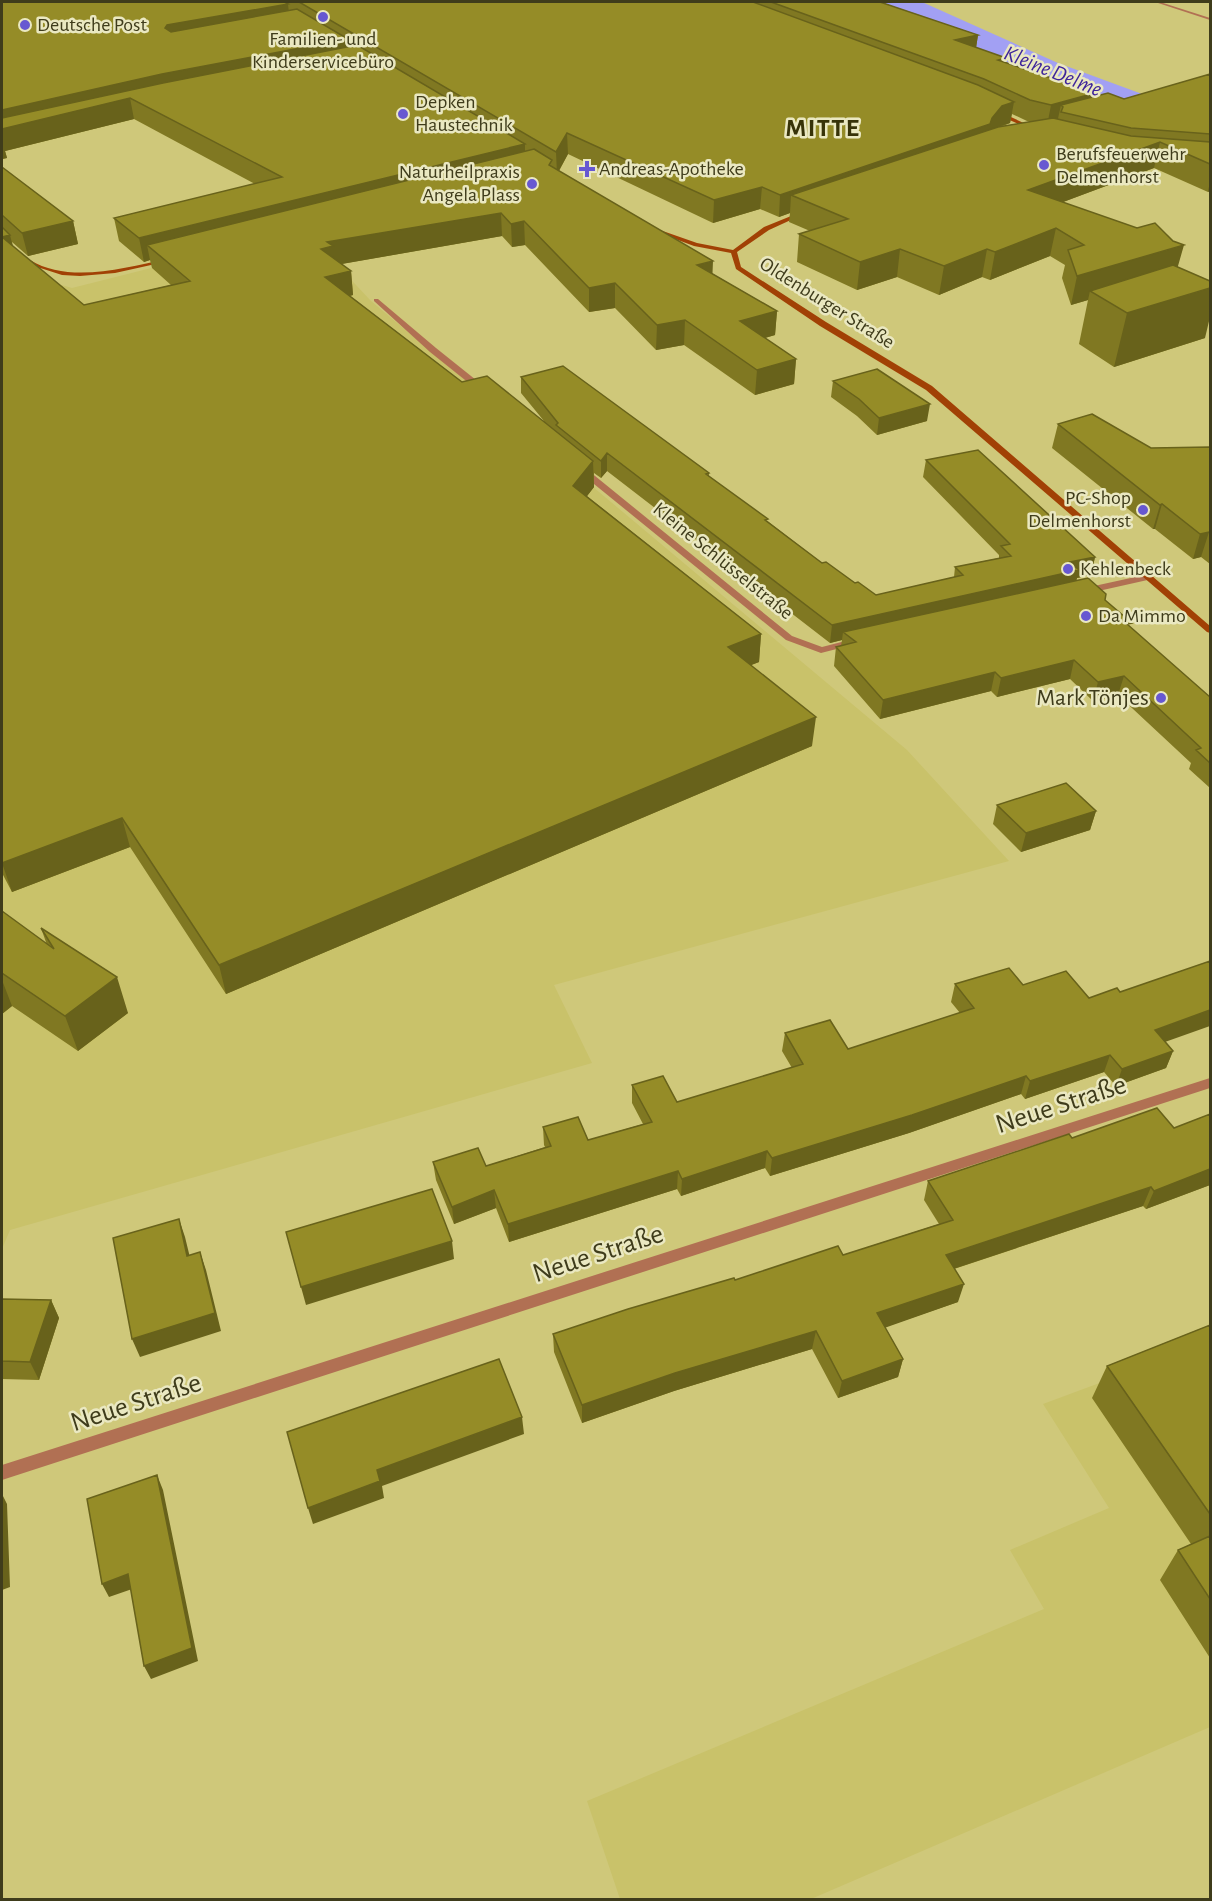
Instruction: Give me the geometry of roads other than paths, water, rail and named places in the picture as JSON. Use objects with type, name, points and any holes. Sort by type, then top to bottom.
[{"type":"main road","points":[[1025,125],[1009,127],[994,112],[1032,126]]},
{"type":"main road","points":[[734,252],[748,239],[777,222],[809,211]]},
{"type":"main road","name":"Oldenburger Straße","points":[[652,229],[696,245],[734,252],[738,268],[929,388],[1210,630]]},
{"type":"main road","points":[[2,239],[28,262],[50,270],[73,274],[109,272],[173,259]]},
{"type":"street","points":[[1157,2],[1210,19]]},
{"type":"street","points":[[376,300],[433,350],[496,400]]},
{"type":"street","name":"Kleine Schlüsselstraße","points":[[569,459],[789,638],[821,650],[865,640]]},
{"type":"street","points":[[1080,592],[1149,577]]},
{"type":"street","name":"Neue Straße","points":[[2,1473],[1210,1083]]},
{"type":"waterway","name":"Kleine Delme","points":[[899,2],[1047,70],[1210,130]]},
{"type":"place","name":"Familien- und Kinderservicebüro","points":[[323,17]]},
{"type":"place","name":"Deutsche Post","points":[[25,25]]},
{"type":"place","name":"Depken Haustechnik","points":[[403,114]]},
{"type":"place","name":"Berufsfeuerwehr Delmenhorst","points":[[1044,165]]},
{"type":"place","name":"Andreas-Apotheke","points":[[587,169]]},
{"type":"place","name":"Naturheilpraxis Angela Plass","points":[[532,184]]},
{"type":"place","name":"PC-Shop Delmenhorst","points":[[1143,510]]},
{"type":"place","name":"Kehlenbeck","points":[[1068,569]]},
{"type":"place","name":"Da Mimmo","points":[[1086,616]]},
{"type":"place","name":"Mark Tönjes","points":[[1161,698]]},
{"type":"district","name":"MITTE","points":[[823,128]]}]
